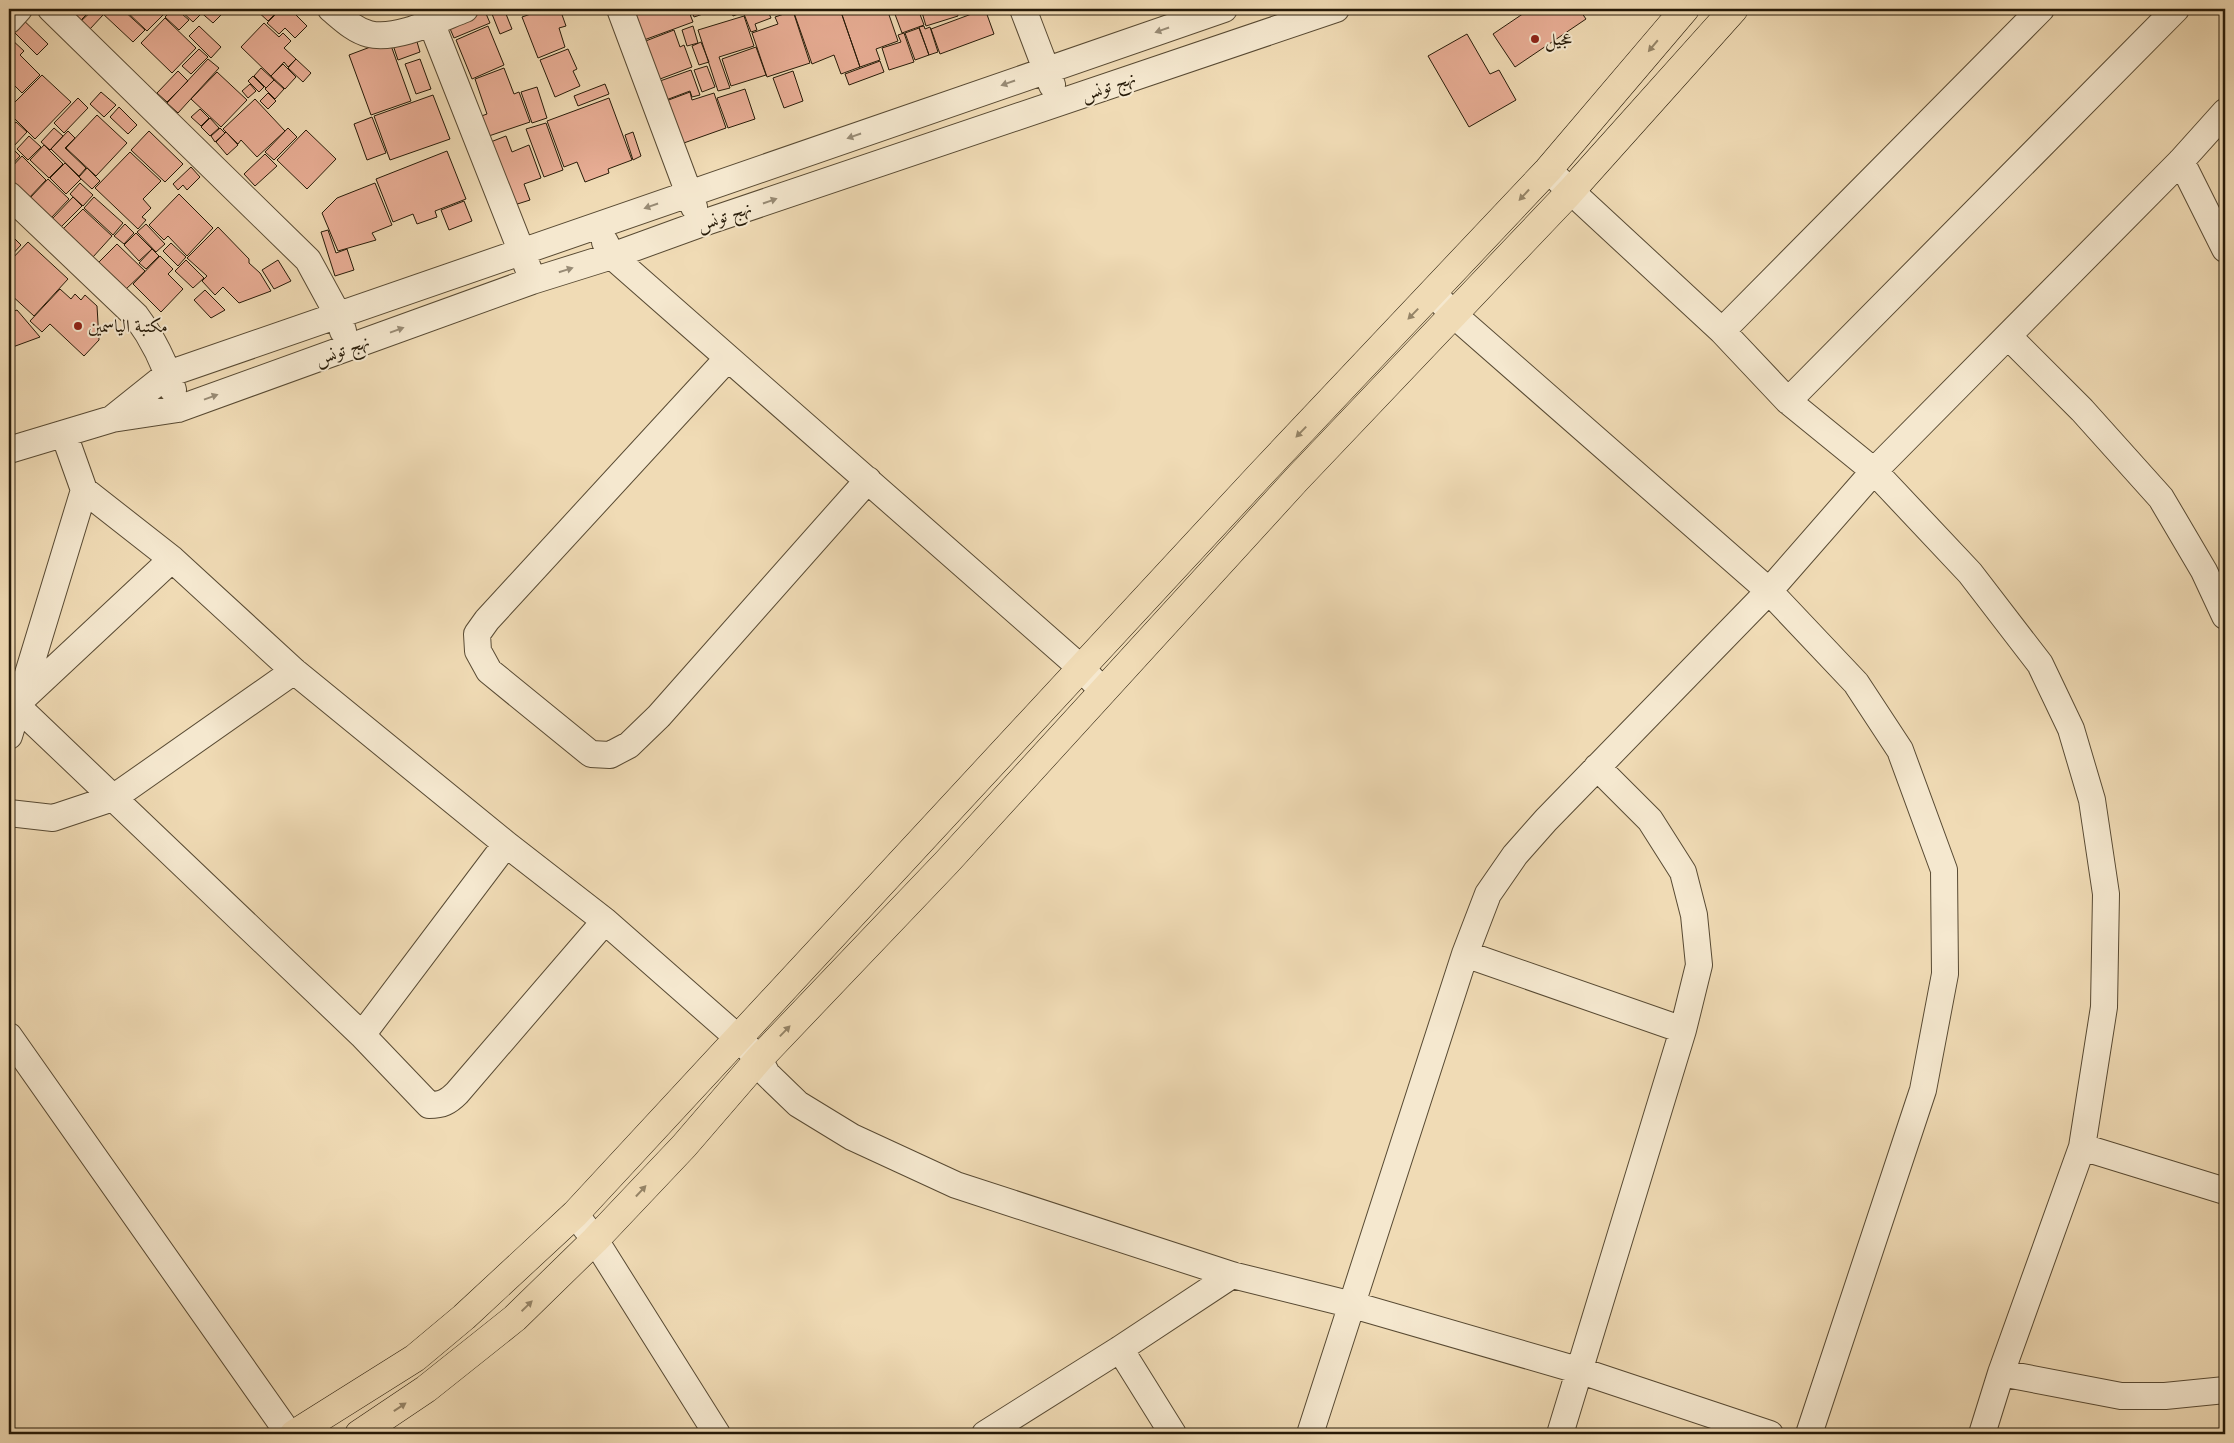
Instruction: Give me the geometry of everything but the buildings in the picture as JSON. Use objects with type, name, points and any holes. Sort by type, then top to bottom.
[{"type":"main road","points":[[294,1434],[415,1358],[464,1317],[575,1214],[737,1037],[1260,475],[1548,170],[1684,9]]},
{"type":"main road","points":[[359,1434],[426,1390],[515,1318],[595,1240],[684,1146],[759,1059],[947,862],[1296,480],[1570,192],[1734,9]]},
{"type":"street","points":[[9,20],[19,9]]},
{"type":"street","points":[[51,9],[308,260],[338,316],[349,348]]},
{"type":"street","points":[[332,9],[352,26],[369,34],[386,36],[465,9]]},
{"type":"street","points":[[620,9],[700,224]]},
{"type":"street","points":[[1023,9],[1058,103]]},
{"type":"street","points":[[1224,9],[1238,42]]},
{"type":"street","name":"نهج تونس","points":[[112,419],[168,374],[688,192],[1224,9]]},
{"type":"street","name":"نهج تونس","points":[[9,450],[112,419],[178,409],[532,281],[612,256],[700,224],[1336,9]]},
{"type":"street","points":[[1722,331],[2041,9]]},
{"type":"street","points":[[1788,401],[2176,9]]},
{"type":"street","points":[[431,22],[523,251],[532,281]]},
{"type":"street","points":[[1310,1434],[1353,1305],[1421,1083],[1464,954],[1488,894],[1515,855],[1597,767],[1769,591],[1874,471],[2181,161],[2225,112]]},
{"type":"street","points":[[2181,161],[2225,249]]},
{"type":"street","points":[[1548,170],[1722,331],[1788,401],[1874,471],[1970,573],[2040,664],[2074,738],[2092,800],[2106,894],[2104,1007],[2082,1147],[2001,1373],[1982,1434]]},
{"type":"street","points":[[9,195],[136,316],[152,338],[168,374],[178,409]]},
{"type":"street","points":[[598,224],[612,256],[1081,668],[1103,691]]},
{"type":"street","points":[[1433,293],[1454,315],[1769,591],[1856,683],[1900,750],[1944,870],[1945,974],[1923,1090],[1809,1434]]},
{"type":"street","points":[[2008,336],[2082,410],[2161,498],[2204,571],[2225,616]]},
{"type":"street","points":[[727,359],[487,620],[477,634],[478,651],[489,671],[591,754],[610,755],[629,745],[659,716],[868,480]]},
{"type":"street","points":[[64,434],[84,490],[172,559],[294,671],[506,844],[605,921],[737,1037],[759,1059],[767,1074],[798,1104],[852,1137],[956,1185],[1232,1275],[1353,1305],[1581,1371],[1770,1434]]},
{"type":"street","points":[[9,736],[84,490]]},
{"type":"street","points":[[19,704],[172,559]]},
{"type":"street","points":[[9,813],[53,818],[113,798],[294,671]]},
{"type":"street","points":[[19,704],[113,798],[362,1035],[429,1105],[440,1105],[450,1100],[457,1093],[605,921]]},
{"type":"street","points":[[1560,1434],[1581,1371],[1683,1030],[1699,965],[1694,915],[1684,872],[1650,820],[1597,767]]},
{"type":"street","points":[[362,1035],[506,844]]},
{"type":"street","points":[[1464,954],[1683,1030]]},
{"type":"street","points":[[9,1036],[289,1434]]},
{"type":"street","points":[[2082,1147],[2225,1190]]},
{"type":"street","points":[[575,1214],[595,1240],[717,1434]]},
{"type":"street","points":[[984,1434],[1120,1349],[1232,1275]]},
{"type":"street","points":[[1120,1349],[1173,1434]]},
{"type":"street","points":[[2001,1373],[2121,1396],[2165,1396],[2225,1390]]},
{"type":"place","name":"عجيل","points":[[1535,39]]},
{"type":"place","name":"مكتبة الياسمين","points":[[78,326]]}]
